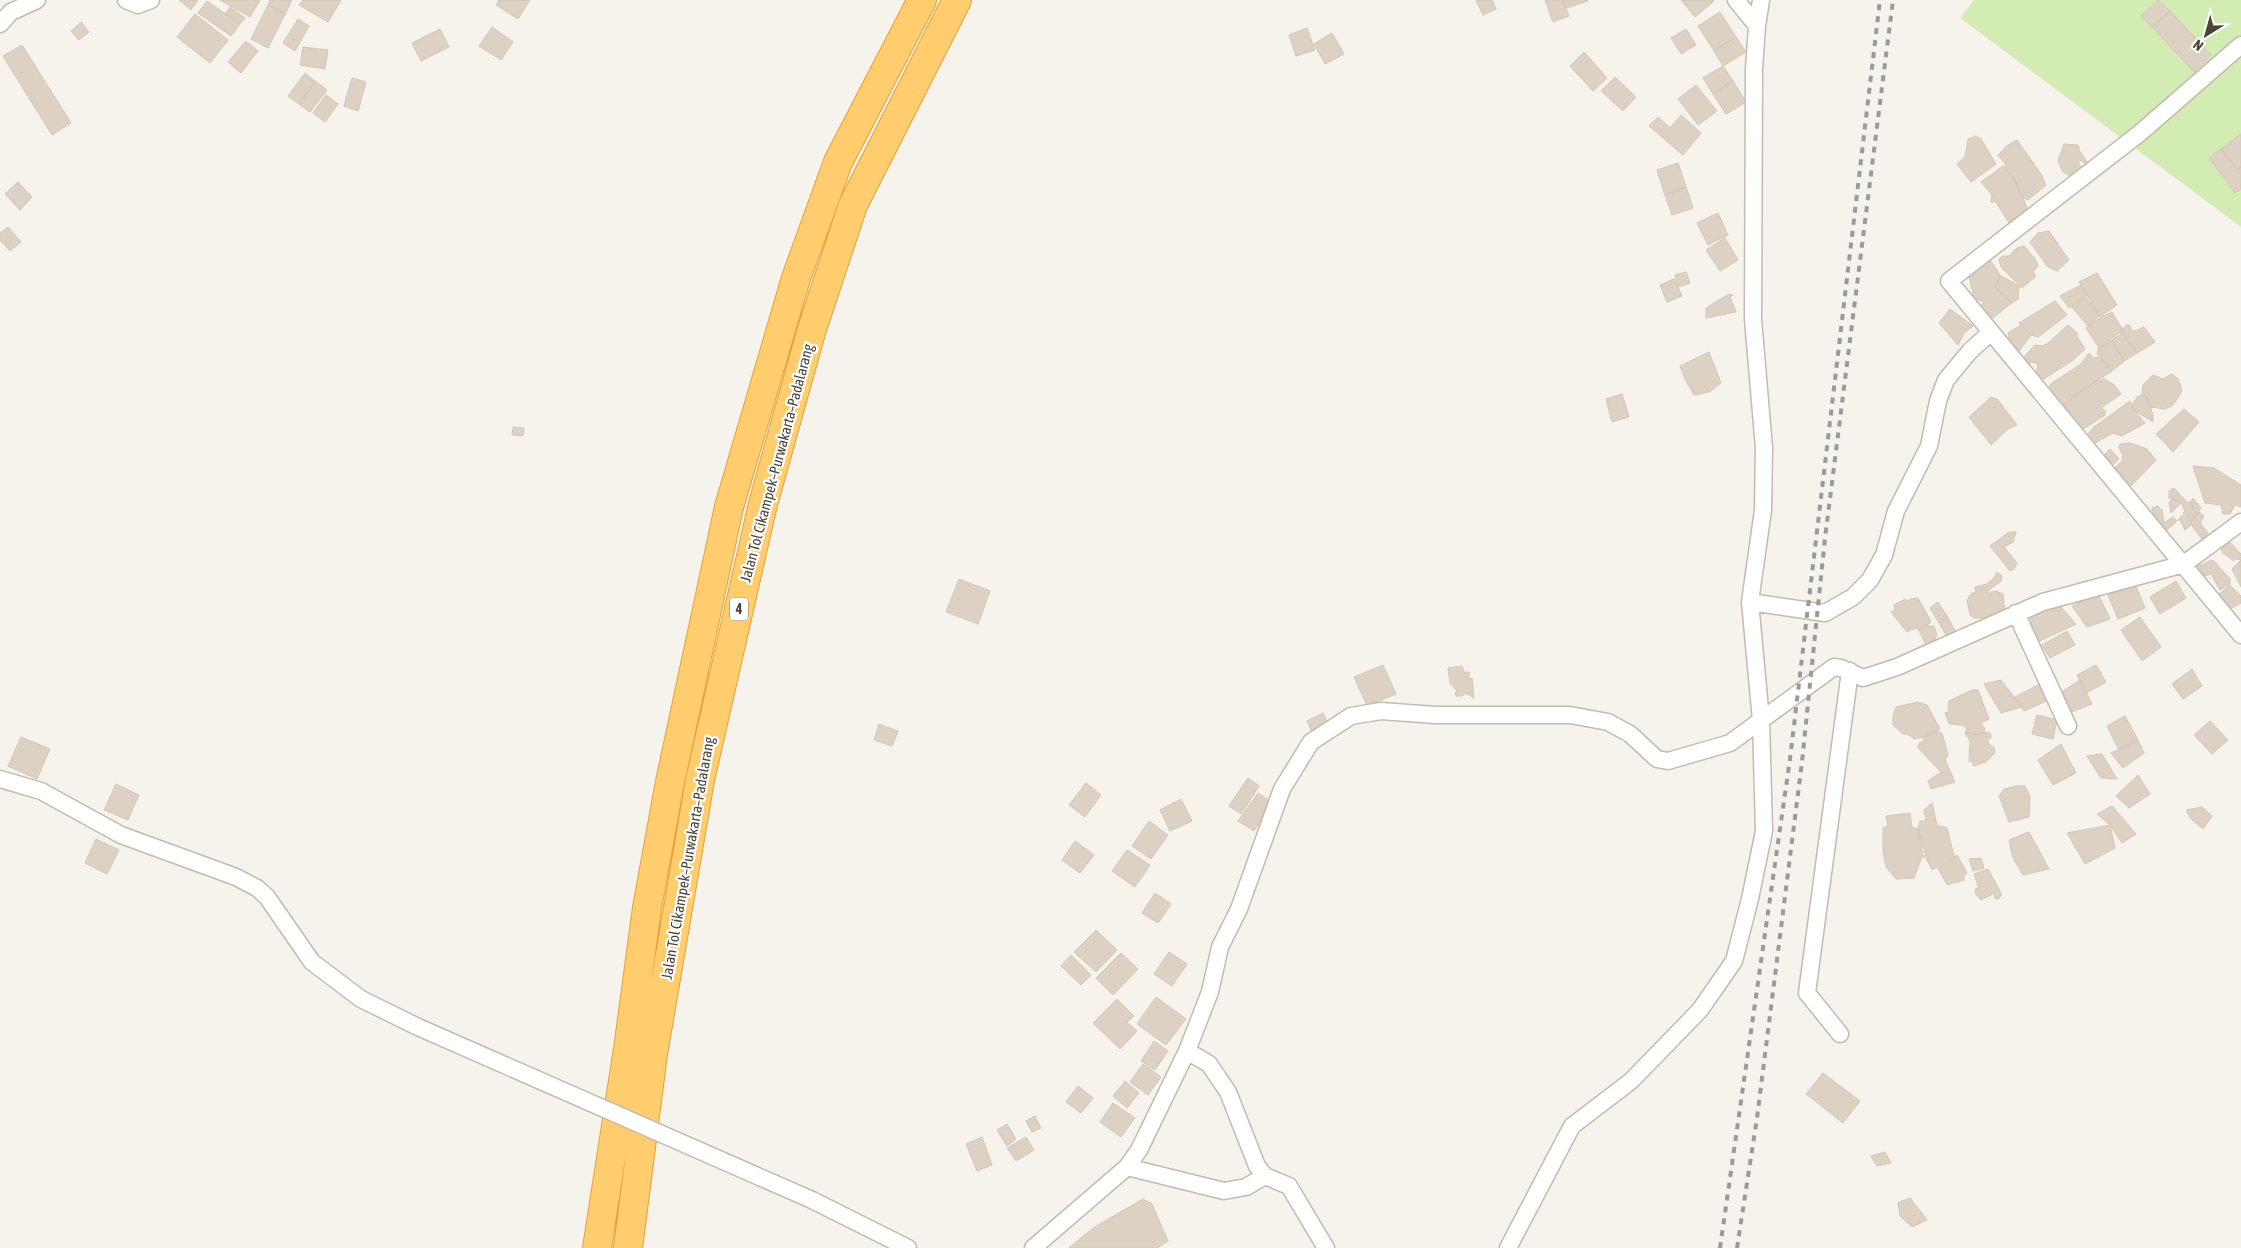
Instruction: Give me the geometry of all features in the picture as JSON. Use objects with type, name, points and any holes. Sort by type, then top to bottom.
[{"type":"highway","name":"Jalan Tol Cikampek–Purwakarta–Padalarang","points":[[597,1248],[628,1049],[647,908],[670,782],[729,507],[796,278],[838,162],[922,0]]},
{"type":"highway","name":"Jalan Tol Cikampek–Purwakarta–Padalarang","points":[[628,1248],[653,1054],[700,780],[763,504],[812,328],[853,205],[957,0]]},
{"type":"street","points":[[0,24],[11,12],[37,0]]},
{"type":"street","points":[[126,0],[138,5],[151,0]]},
{"type":"street","points":[[1736,0],[1757,26]]},
{"type":"street","points":[[1508,1248],[1572,1126],[1631,1081],[1700,1010],[1734,961],[1750,899],[1764,831],[1761,720],[1750,602],[1763,510],[1764,448],[1753,319],[1754,69],[1761,0]]},
{"type":"street","points":[[2241,46],[2140,133],[1950,281],[2241,635]]},
{"type":"street","points":[[1750,602],[1825,613],[1853,597],[1870,580],[1884,555],[1896,511],[1930,446],[1938,401],[1946,380],[1970,351],[1992,332]]},
{"type":"street","points":[[1033,1248],[1127,1167],[1139,1150],[1164,1102],[1187,1051],[1210,992],[1220,947],[1239,909],[1282,789],[1311,742],[1351,716],[1381,711],[1434,715],[1570,715],[1608,722],[1630,734],[1657,759],[1668,761],[1730,743],[1834,667],[1850,671],[1863,678],[1897,667],[2042,602],[2184,564],[2241,522]]},
{"type":"street","points":[[2016,613],[2068,726]]},
{"type":"street","points":[[1840,1034],[1807,993],[1850,671]]},
{"type":"street","points":[[0,778],[41,791],[121,835],[236,877],[257,888],[267,897],[312,962],[361,999],[418,1027],[812,1200],[908,1248]]},
{"type":"street","points":[[1187,1051],[1209,1064],[1228,1092],[1252,1154],[1265,1176],[1289,1186],[1326,1248]]},
{"type":"street","points":[[1127,1167],[1224,1191],[1246,1187],[1265,1176]]},
{"type":"green space","points":[[1974,0],[2241,0],[2241,227],[1960,18]]},
{"type":"building","points":[[179,0],[198,0],[191,10]]},
{"type":"building","points":[[220,0],[260,0],[250,17]]},
{"type":"building","points":[[270,0],[292,0],[285,14],[268,5]]},
{"type":"building","points":[[303,0],[341,0],[328,22],[299,5]]},
{"type":"building","points":[[499,0],[530,0],[518,19],[496,5]]},
{"type":"building","points":[[1476,0],[1492,0],[1496,9],[1483,15]]},
{"type":"building","points":[[1545,0],[1563,0],[1569,16],[1553,22]]},
{"type":"building","points":[[1563,0],[1588,0],[1588,1],[1566,8]]},
{"type":"building","points":[[1681,0],[1713,0],[1714,1],[1695,17]]},
{"type":"building","points":[[2158,0],[2170,11],[2152,27],[2141,16]]},
{"type":"building","points":[[207,1],[240,24],[231,36],[198,13]]},
{"type":"building","points":[[268,5],[285,14],[268,48],[251,39]]},
{"type":"building","points":[[230,7],[245,18],[240,24],[225,14]]},
{"type":"building","points":[[2170,11],[2211,55],[2194,72],[2152,27]]},
{"type":"building","points":[[1720,12],[1736,37],[1714,51],[1698,26]]},
{"type":"building","points":[[195,14],[228,40],[210,63],[177,37]]},
{"type":"building","points":[[298,19],[309,26],[295,51],[283,43]]},
{"type":"building","points":[[81,22],[89,32],[79,40],[71,31]]},
{"type":"building","points":[[492,27],[513,42],[501,60],[479,46]]},
{"type":"building","points":[[1307,28],[1315,50],[1296,56],[1289,35]]},
{"type":"building","points":[[440,29],[449,47],[421,61],[412,43]]},
{"type":"building","points":[[1686,29],[1696,45],[1681,54],[1671,38]]},
{"type":"building","points":[[1332,33],[1344,54],[1325,64],[1314,44]]},
{"type":"building","points":[[1736,37],[1746,52],[1723,66],[1714,51]]},
{"type":"building","points":[[246,41],[258,51],[241,73],[228,62]]},
{"type":"building","points":[[22,45],[71,123],[52,135],[3,56]]},
{"type":"building","points":[[303,47],[328,50],[325,69],[300,65]]},
{"type":"building","points":[[1584,52],[1607,78],[1593,91],[1570,66]]},
{"type":"building","points":[[1723,66],[1733,81],[1713,94],[1703,78]]},
{"type":"building","points":[[305,73],[315,81],[299,104],[288,96]]},
{"type":"building","points":[[1615,77],[1636,97],[1623,111],[1601,91]]},
{"type":"building","points":[[352,78],[366,82],[358,111],[344,106]]},
{"type":"building","points":[[315,81],[327,90],[310,112],[299,104]]},
{"type":"building","points":[[1733,81],[1746,102],[1726,114],[1713,94]]},
{"type":"building","points":[[1696,85],[1717,111],[1698,125],[1678,99]]},
{"type":"building","points":[[326,95],[338,104],[325,122],[313,113]]},
{"type":"building","points":[[1681,115],[1701,133],[1683,155],[1649,126],[1658,117],[1670,128]]},
{"type":"building","points":[[2241,134],[2241,167],[2238,170],[2221,149]]},
{"type":"building","points":[[1976,136],[1981,139],[1996,164],[1971,182],[1957,164],[1965,157],[1968,139]]},
{"type":"building","points":[[2017,140],[2041,174],[2046,185],[2028,200],[2023,197],[2012,175],[2005,169],[2006,165],[1998,155],[2008,145]]},
{"type":"building","points":[[2064,144],[2078,145],[2080,152],[2090,166],[2080,160],[2078,163],[2083,169],[2081,172],[2077,171],[2071,176],[2063,172],[2058,161]]},
{"type":"building","points":[[2221,149],[2238,170],[2241,167],[2241,189],[2235,193],[2209,158]]},
{"type":"building","points":[[1678,163],[1686,187],[1665,195],[1657,170]]},
{"type":"building","points":[[2003,166],[2010,175],[2012,174],[2027,207],[2022,216],[2016,219],[2014,217],[2014,222],[2009,223],[1996,202],[1991,202],[1992,195],[1981,182]]},
{"type":"building","points":[[18,182],[32,197],[20,210],[5,194]]},
{"type":"building","points":[[1686,187],[1693,208],[1672,215],[1665,195]]},
{"type":"building","points":[[1718,213],[1728,235],[1708,245],[1697,223]]},
{"type":"building","points":[[8,227],[21,242],[10,251],[0,240],[0,233]]},
{"type":"building","points":[[2049,231],[2069,260],[2057,271],[2048,267],[2030,242],[2038,233]]},
{"type":"building","points":[[1725,238],[1738,260],[1720,271],[1706,250]]},
{"type":"building","points":[[2024,246],[2036,260],[2038,266],[2033,272],[2036,276],[2022,288],[2001,267],[1999,260],[2002,256],[2009,256],[2017,248]]},
{"type":"building","points":[[1988,257],[2000,275],[1995,287],[2012,303],[1990,320],[1977,311],[1984,302],[1974,298],[1967,268]]},
{"type":"building","points":[[1686,272],[1690,283],[1678,287],[1675,275]]},
{"type":"building","points":[[2097,273],[2117,305],[2100,317],[2079,282]]},
{"type":"building","points":[[2000,275],[2019,286],[2018,299],[2012,303],[1995,287]]},
{"type":"building","points":[[1674,279],[1682,296],[1667,302],[1660,285]]},
{"type":"building","points":[[2081,285],[2087,295],[2069,308],[2060,296]]},
{"type":"building","points":[[1729,294],[1733,295],[1730,297],[1736,312],[1706,318],[1706,308]]},
{"type":"building","points":[[2086,297],[2099,316],[2088,326],[2071,306]]},
{"type":"building","points":[[2055,301],[2067,315],[2038,337],[2031,335],[2019,323]]},
{"type":"building","points":[[1950,309],[1973,326],[1964,333],[1958,345],[1939,323]]},
{"type":"building","points":[[2112,312],[2123,330],[2099,348],[2086,328]]},
{"type":"building","points":[[2128,324],[2131,327],[2130,330],[2135,331],[2144,327],[2155,342],[2137,353],[2120,331]]},
{"type":"building","points":[[2021,325],[2031,335],[2017,354],[2010,341],[2012,338],[2009,339],[2008,333]]},
{"type":"building","points":[[2068,325],[2078,334],[2076,335],[2085,349],[2072,361],[2042,380],[2037,377],[2038,365],[2030,362],[2028,366],[2023,358],[2035,345],[2043,346],[2048,343]]},
{"type":"building","points":[[2122,333],[2137,353],[2124,361],[2112,340]]},
{"type":"building","points":[[2110,339],[2124,361],[2112,371],[2097,354],[2099,348],[2108,343]]},
{"type":"building","points":[[1709,352],[1721,383],[1709,392],[1694,395],[1680,366]]},
{"type":"building","points":[[2089,353],[2093,358],[2101,357],[2112,371],[2078,393],[2063,408],[2048,388],[2052,383],[2081,364]]},
{"type":"building","points":[[2172,374],[2178,379],[2182,391],[2178,398],[2172,406],[2165,409],[2150,407],[2146,395],[2142,396],[2143,385],[2153,375],[2163,379]]},
{"type":"building","points":[[2103,378],[2114,385],[2121,394],[2101,408],[2106,411],[2104,416],[2083,429],[2062,411],[2070,400],[2097,380],[2102,381]]},
{"type":"building","points":[[1622,394],[1629,417],[1612,422],[1606,399]]},
{"type":"building","points":[[2146,395],[2153,415],[2153,422],[2134,410],[2132,405],[2138,396]]},
{"type":"building","points":[[1991,397],[1997,399],[2017,425],[2008,429],[1991,445],[1969,417]]},
{"type":"building","points":[[2130,401],[2134,410],[2145,423],[2122,436],[2113,433],[2092,445],[2086,436],[2094,427]]},
{"type":"building","points":[[2184,409],[2199,422],[2173,452],[2156,434]]},
{"type":"building","points":[[513,427],[524,428],[523,436],[512,435]]},
{"type":"building","points":[[2130,443],[2147,449],[2156,460],[2126,491],[2110,473],[2122,461],[2123,455],[2119,448],[2120,444]]},
{"type":"building","points":[[2110,449],[2119,459],[2110,467],[2102,457]]},
{"type":"building","points":[[2193,466],[2214,468],[2241,485],[2241,507],[2235,505],[2230,514],[2223,514],[2221,505],[2205,503]]},
{"type":"building","points":[[2174,488],[2187,502],[2190,502],[2193,509],[2191,501],[2193,498],[2201,508],[2191,521],[2183,513],[2185,511],[2182,505],[2184,504],[2169,498],[2169,491]]},
{"type":"building","points":[[2174,498],[2181,503],[2171,513],[2169,502]]},
{"type":"building","points":[[2158,506],[2162,510],[2164,523],[2173,517],[2177,521],[2166,531],[2161,532],[2153,518],[2152,508]]},
{"type":"building","points":[[2199,512],[2204,516],[2200,523],[2208,533],[2203,540],[2192,526],[2191,521]]},
{"type":"building","points":[[2182,515],[2190,520],[2191,525],[2185,530],[2180,520],[2178,520]]},
{"type":"building","points":[[2009,532],[2016,532],[2013,542],[2004,547],[2017,563],[2014,569],[2010,571],[1990,546]]},
{"type":"building","points":[[2228,540],[2241,554],[2241,560],[2236,559],[2234,561],[2223,553],[2220,546]]},
{"type":"building","points":[[2193,560],[2202,565],[2211,560],[2214,561],[2230,579],[2230,584],[2220,590],[2211,574],[2203,576],[2193,565]]},
{"type":"building","points":[[2241,560],[2241,587],[2232,569]]},
{"type":"building","points":[[1997,572],[2002,576],[2001,581],[1988,591],[1990,596],[1991,592],[1996,591],[2003,594],[2005,614],[1996,618],[1974,618],[1970,615],[1967,600],[1972,593],[1976,593],[1975,587],[1987,584],[1994,578]]},
{"type":"building","points":[[959,579],[990,591],[978,624],[946,612]]},
{"type":"building","points":[[2176,581],[2186,598],[2160,614],[2150,597]]},
{"type":"building","points":[[2135,584],[2145,608],[2118,619],[2108,595]]},
{"type":"building","points":[[2230,585],[2241,596],[2241,603],[2226,611],[2213,599]]},
{"type":"building","points":[[2098,594],[2110,619],[2087,627],[2072,606]]},
{"type":"building","points":[[1918,598],[1931,621],[1919,630],[1915,628],[1907,632],[1891,612],[1895,610],[1894,605],[1905,599],[1908,601]]},
{"type":"building","points":[[1938,602],[1947,616],[1939,623],[1930,608]]},
{"type":"building","points":[[2061,607],[2076,624],[2035,643],[2030,613]]},
{"type":"building","points":[[1947,616],[1957,634],[1948,638],[1939,623]]},
{"type":"building","points":[[2140,617],[2161,647],[2142,661],[2121,630]]},
{"type":"building","points":[[1926,626],[1934,626],[1937,635],[1934,641],[1926,645],[1919,630]]},
{"type":"building","points":[[2067,631],[2075,645],[2050,658],[2042,645]]},
{"type":"building","points":[[1383,665],[1396,694],[1367,706],[1354,677]]},
{"type":"building","points":[[2096,665],[2106,682],[2086,693],[2077,675]]},
{"type":"building","points":[[1462,666],[1464,672],[1469,672],[1469,679],[1472,678],[1474,698],[1466,693],[1463,696],[1456,696],[1455,693],[1457,691],[1450,683],[1448,668]]},
{"type":"building","points":[[2192,669],[2202,686],[2183,699],[2172,684]]},
{"type":"building","points":[[2001,680],[2022,707],[2001,713],[1984,684]]},
{"type":"building","points":[[2080,680],[2092,704],[2071,712],[2060,693]]},
{"type":"building","points":[[2044,682],[2053,698],[2024,711],[2015,697]]},
{"type":"building","points":[[1972,690],[1978,690],[1989,719],[1981,723],[1985,729],[1984,732],[1978,734],[1965,733],[1967,729],[1964,725],[1949,724],[1945,713],[1948,712],[1949,701]]},
{"type":"building","points":[[1918,702],[1927,705],[1940,729],[1924,737],[1914,739],[1909,735],[1903,734],[1893,725],[1893,715],[1896,707]]},
{"type":"building","points":[[1323,713],[1329,726],[1313,734],[1307,721]]},
{"type":"building","points":[[2037,715],[2057,720],[2053,739],[2032,734]]},
{"type":"building","points":[[2125,716],[2138,740],[2119,750],[2107,726]]},
{"type":"building","points":[[2210,721],[2228,740],[2212,754],[2194,735]]},
{"type":"building","points":[[879,724],[898,731],[892,746],[874,740]]},
{"type":"building","points":[[1935,731],[1942,733],[1948,755],[1945,760],[1955,782],[1931,789],[1928,781],[1941,772],[1918,748],[1919,743],[1924,741],[1924,737]]},
{"type":"building","points":[[1988,732],[1991,734],[1991,738],[1987,739],[1994,748],[1995,753],[1986,762],[1973,766],[1973,762],[1969,761],[1970,741],[1965,733],[1978,734]]},
{"type":"building","points":[[21,737],[50,749],[37,779],[8,766]]},
{"type":"building","points":[[2138,740],[2144,753],[2123,768],[2111,753]]},
{"type":"building","points":[[2061,744],[2076,773],[2053,785],[2038,760]]},
{"type":"building","points":[[2102,754],[2117,779],[2101,778],[2087,756]]},
{"type":"building","points":[[2138,775],[2150,794],[2129,808],[2116,796]]},
{"type":"building","points":[[1248,778],[1259,786],[1241,814],[1229,806]]},
{"type":"building","points":[[1086,783],[1101,795],[1085,817],[1069,805]]},
{"type":"building","points":[[116,784],[139,795],[128,820],[104,810]]},
{"type":"building","points":[[2025,786],[2030,796],[2029,817],[2009,822],[1999,796],[2004,789]]},
{"type":"building","points":[[1258,793],[1273,803],[1254,831],[1238,821]]},
{"type":"building","points":[[1181,799],[1192,821],[1170,831],[1160,810]]},
{"type":"building","points":[[1932,803],[1937,825],[1947,828],[1954,856],[1932,870],[1927,860],[1918,829],[1920,821],[1926,821],[1924,810]]},
{"type":"building","points":[[2112,806],[2136,834],[2122,843],[2110,825],[2097,814]]},
{"type":"building","points":[[2202,807],[2212,816],[2203,829],[2191,819],[2186,810]]},
{"type":"building","points":[[1910,813],[1912,827],[1918,829],[1923,856],[1925,856],[1921,859],[1914,878],[1896,879],[1886,867],[1883,851],[1883,828],[1888,826],[1886,816]]},
{"type":"building","points":[[1149,821],[1168,835],[1151,859],[1132,846]]},
{"type":"building","points":[[2110,825],[2115,848],[2085,864],[2067,833]]},
{"type":"building","points":[[2029,832],[2049,869],[2023,875],[2013,858],[2009,840]]},
{"type":"building","points":[[96,839],[119,850],[107,874],[85,863]]},
{"type":"building","points":[[1075,841],[1094,855],[1080,873],[1062,860]]},
{"type":"building","points":[[1127,850],[1150,865],[1135,887],[1112,871]]},
{"type":"building","points":[[1957,855],[1967,873],[1964,875],[1964,880],[1947,885],[1938,868]]},
{"type":"building","points":[[1981,858],[1984,868],[1973,871],[1969,859]]},
{"type":"building","points":[[1988,869],[2002,895],[1998,899],[1994,898],[1995,893],[1981,900],[1975,893],[1976,888],[1979,888],[1974,874]]},
{"type":"building","points":[[1155,893],[1171,904],[1158,923],[1142,913]]},
{"type":"building","points":[[1096,930],[1117,950],[1096,972],[1074,952]]},
{"type":"building","points":[[1169,952],[1187,964],[1172,986],[1154,974]]},
{"type":"building","points":[[1121,953],[1138,969],[1113,995],[1096,978]]},
{"type":"building","points":[[1071,955],[1091,975],[1081,985],[1061,966]]},
{"type":"building","points":[[1156,997],[1186,1019],[1166,1045],[1137,1024]]},
{"type":"building","points":[[1117,999],[1134,1016],[1127,1022],[1137,1031],[1120,1049],[1093,1023]]},
{"type":"building","points":[[1154,1041],[1168,1051],[1155,1070],[1141,1061]]},
{"type":"building","points":[[1143,1064],[1161,1077],[1148,1095],[1130,1082]]},
{"type":"building","points":[[1823,1073],[1860,1101],[1843,1123],[1806,1094]]},
{"type":"building","points":[[1125,1081],[1139,1093],[1127,1108],[1113,1096]]},
{"type":"building","points":[[1078,1086],[1093,1098],[1081,1113],[1066,1102]]},
{"type":"building","points":[[1113,1103],[1135,1118],[1121,1137],[1100,1122]]},
{"type":"building","points":[[1035,1116],[1041,1128],[1032,1132],[1026,1121]]},
{"type":"building","points":[[1007,1124],[1016,1139],[1007,1146],[997,1130]]},
{"type":"building","points":[[982,1137],[992,1165],[977,1171],[966,1144]]},
{"type":"building","points":[[1026,1137],[1034,1150],[1016,1161],[1007,1148]]},
{"type":"building","points":[[1885,1152],[1891,1163],[1877,1166],[1871,1156]]},
{"type":"building","points":[[1910,1198],[1927,1220],[1912,1227],[1900,1216],[1898,1203]]},
{"type":"building","points":[[1143,1199],[1152,1204],[1168,1241],[1157,1248],[1069,1248],[1093,1228]]},
{"type":"railway","points":[[1720,1248],[1790,759],[1880,0]]},
{"type":"railway","points":[[1737,1248],[1757,1118],[1802,762],[1825,538],[1893,0]]}]
